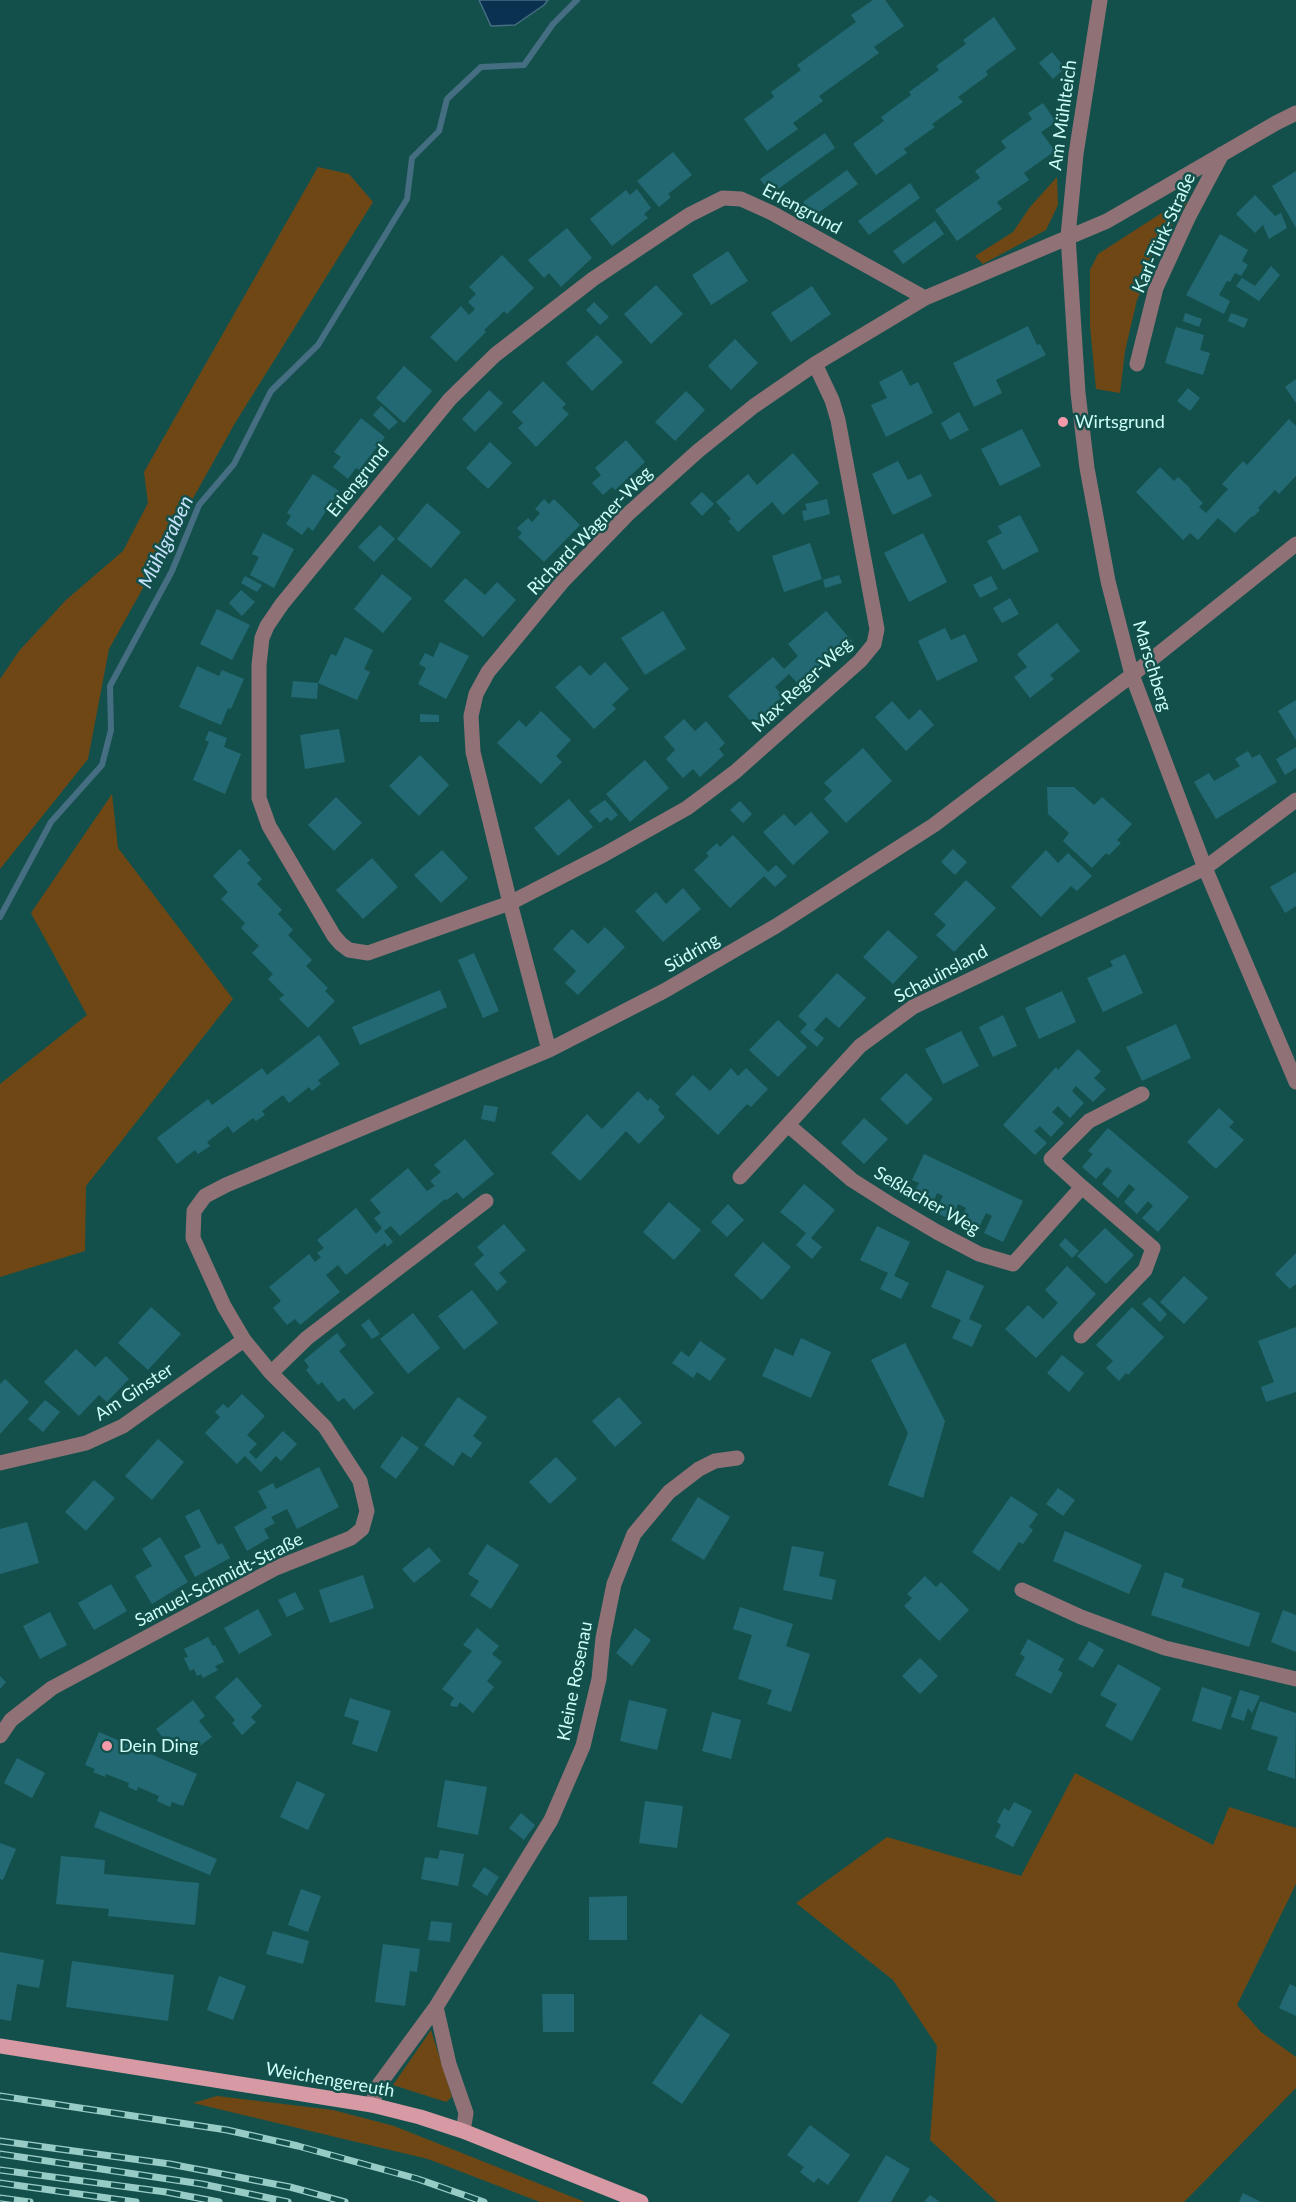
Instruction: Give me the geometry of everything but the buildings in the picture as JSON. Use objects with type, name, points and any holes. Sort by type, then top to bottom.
[{"type":"main road","name":"Weichengereuth","points":[[0,2046],[372,2105],[420,2117],[463,2132],[641,2202]]},
{"type":"street","name":"Am Mühlteich","points":[[1068,236],[1076,154],[1101,0]]},
{"type":"street","name":"Karl-Türk-Straße","points":[[1068,236],[1107,221],[1296,113]]},
{"type":"street","name":"Karl-Türk-Straße","points":[[1137,364],[1156,288],[1189,216],[1222,154]]},
{"type":"street","name":"Erlengrund","points":[[510,903],[368,953],[349,950],[334,936],[269,826],[259,798],[259,666],[262,638],[277,611],[450,399],[495,355],[593,279],[689,215],[723,198],[741,199],[772,213],[925,298]]},
{"type":"street","name":"Richard-Wagner-Weg","points":[[549,1050],[473,752],[471,716],[476,694],[488,672],[563,581],[628,514],[698,451],[754,405],[815,364],[925,298],[1068,236]]},
{"type":"street","name":"Marschberg","points":[[1068,236],[1078,393],[1087,468],[1108,581],[1132,675],[1205,868],[1296,1082]]},
{"type":"street","name":"Max-Reger-Weg","points":[[510,903],[687,808],[735,772],[860,661],[874,644],[877,628],[838,420],[832,400],[815,364]]},
{"type":"street","points":[[1132,675],[1296,544]]},
{"type":"street","name":"Südring","points":[[226,1185],[549,1050],[664,991],[796,914],[934,825],[1132,675]]},
{"type":"street","name":"Schauinsland","points":[[740,1177],[860,1046],[913,1006],[1205,868],[1296,800]]},
{"type":"street","points":[[1081,1336],[1145,1270],[1153,1248],[1051,1159],[1089,1121],[1142,1094]]},
{"type":"street","name":"Seßlacher Weg","points":[[788,1125],[852,1180],[893,1206],[979,1254],[1013,1264],[1082,1186]]},
{"type":"street","name":"Samuel-Schmidt-Straße","points":[[0,1736],[11,1720],[52,1688],[276,1568],[351,1538],[362,1528],[367,1510],[360,1481],[325,1427],[271,1373],[244,1340],[224,1306],[193,1238],[194,1211],[206,1196],[226,1185]]},
{"type":"street","points":[[271,1373],[307,1338],[486,1201]]},
{"type":"street","name":"Am Ginster","points":[[0,1463],[86,1443],[123,1426],[244,1340]]},
{"type":"street","name":"Kleine Rosenau","points":[[372,2105],[378,2086],[436,2007],[551,1820],[583,1746],[599,1679],[603,1638],[614,1584],[634,1534],[669,1492],[699,1469],[715,1461],[737,1458]]},
{"type":"street","points":[[1022,1590],[1081,1617],[1165,1648],[1296,1679]]},
{"type":"street","points":[[436,2007],[450,2064],[466,2112],[463,2132]]},
{"type":"shaded area","points":[[318,167],[349,174],[373,202],[235,423],[109,649],[88,759],[0,869],[0,679],[19,651],[66,600],[123,551],[148,503],[144,472]]},
{"type":"shaded area","points":[[1057,177],[1058,205],[1046,230],[983,264],[975,256],[1013,232],[1030,207]]},
{"type":"shaded area","points":[[1185,198],[1186,205],[1175,219],[1137,300],[1125,351],[1120,393],[1096,389],[1090,326],[1090,270],[1098,254]]},
{"type":"shaded area","points":[[112,794],[118,848],[233,999],[86,1186],[85,1251],[0,1277],[0,1084],[87,1015],[31,913]]},
{"type":"shaded area","points":[[1075,1773],[1213,1845],[1229,1807],[1296,1828],[1296,1884],[1237,2005],[1261,2032],[1296,2057],[1296,2088],[1184,2202],[997,2202],[930,2140],[937,2046],[893,1980],[796,1903],[887,1837],[1021,1876]]},
{"type":"shaded area","points":[[431,2030],[452,2097],[446,2102],[393,2085]]},
{"type":"shaded area","points":[[217,2096],[333,2110],[394,2126],[585,2202],[540,2202],[428,2159],[193,2103]]},
{"type":"water","points":[[479,0],[548,0],[515,25],[491,26]]},
{"type":"waterway","name":"Mühlgraben","points":[[0,917],[51,822],[102,765],[111,730],[110,686],[172,571],[199,505],[234,464],[271,391],[318,345],[407,199],[412,158],[439,131],[447,99],[481,67],[524,65],[553,24],[577,0]]},
{"type":"railway","points":[[0,2096],[227,2130],[298,2146],[418,2179],[484,2202]]},
{"type":"railway","points":[[0,2141],[170,2164],[290,2187],[345,2202]]},
{"type":"railway","points":[[0,2154],[202,2184],[288,2202]]},
{"type":"railway","points":[[0,2170],[166,2192],[219,2202]]},
{"type":"railway","points":[[0,2183],[136,2202]]},
{"type":"railway","points":[[0,2198],[30,2202]]},
{"type":"place","name":"Wirtsgrund","points":[[1063,422]]},
{"type":"place","name":"Dein Ding","points":[[107,1746]]}]
